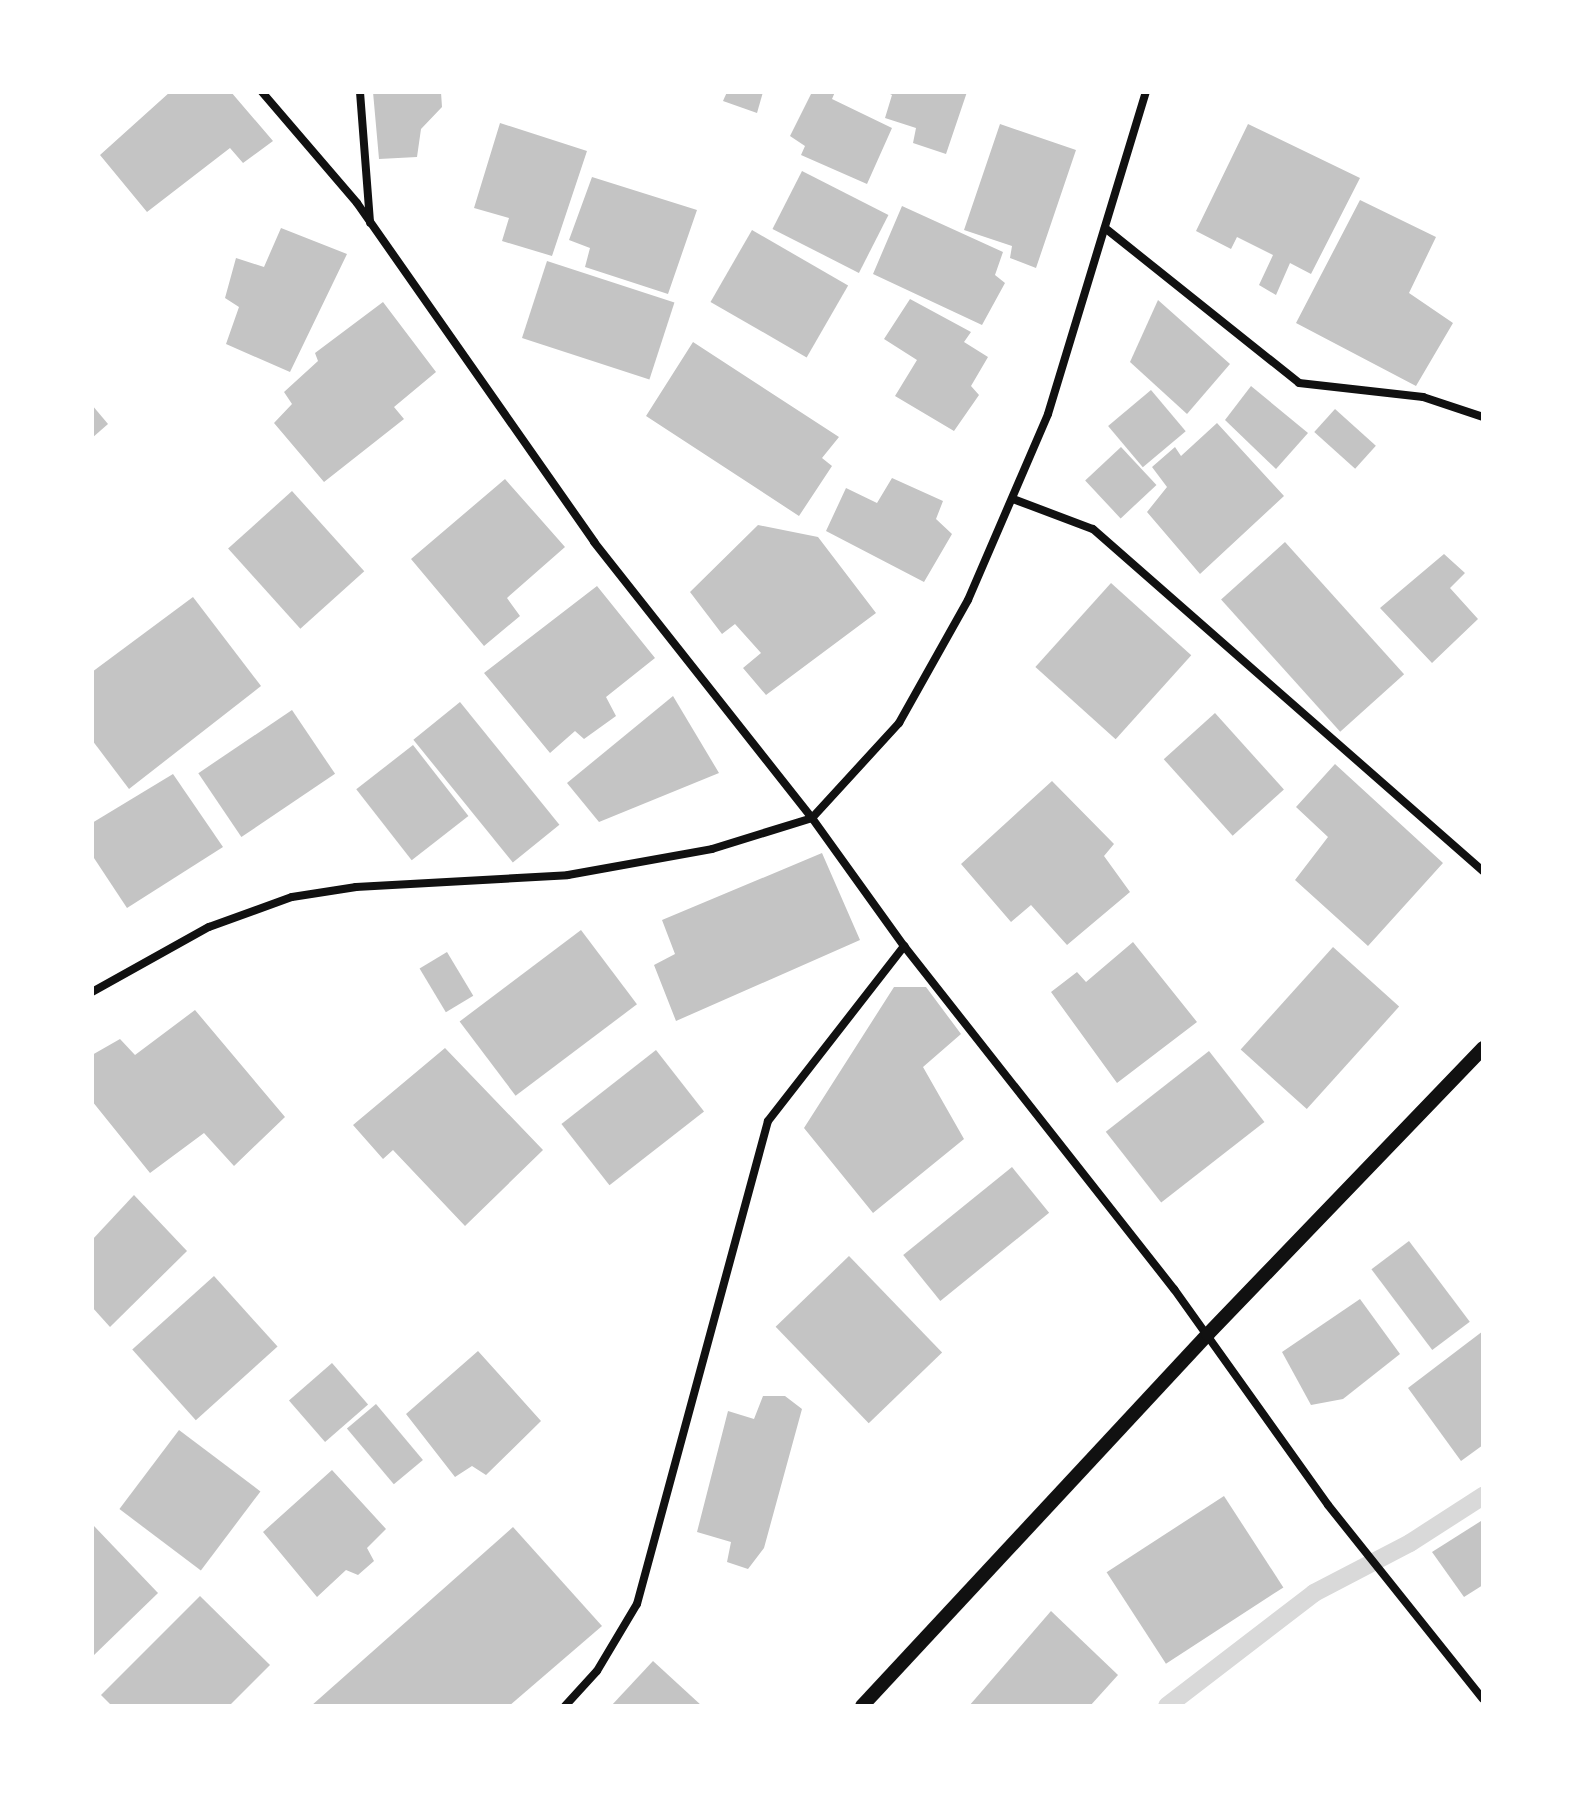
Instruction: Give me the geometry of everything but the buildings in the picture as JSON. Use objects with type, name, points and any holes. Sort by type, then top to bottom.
[{"type":"street","points":[[262,92],[370,224],[594,542],[812,818],[904,946],[1208,1334],[1349,1530],[1483,1699]]},
{"type":"street","points":[[360,92],[370,224]]},
{"type":"street","points":[[92,992],[209,927],[292,897],[356,887],[568,875],[712,849],[812,818],[899,723],[968,600],[1048,414],[1146,92]]},
{"type":"street","points":[[1105,228],[1299,383],[1423,397],[1483,417]]},
{"type":"street","points":[[1013,499],[1093,529],[1483,871]]},
{"type":"street","points":[[565,1706],[597,1671],[637,1604],[768,1121],[904,946]]},
{"type":"street","points":[[862,1706],[1208,1334],[1483,1048]]},
{"type":"waterway","points":[[1167,1706],[1314,1593],[1410,1543],[1483,1496]]}]
